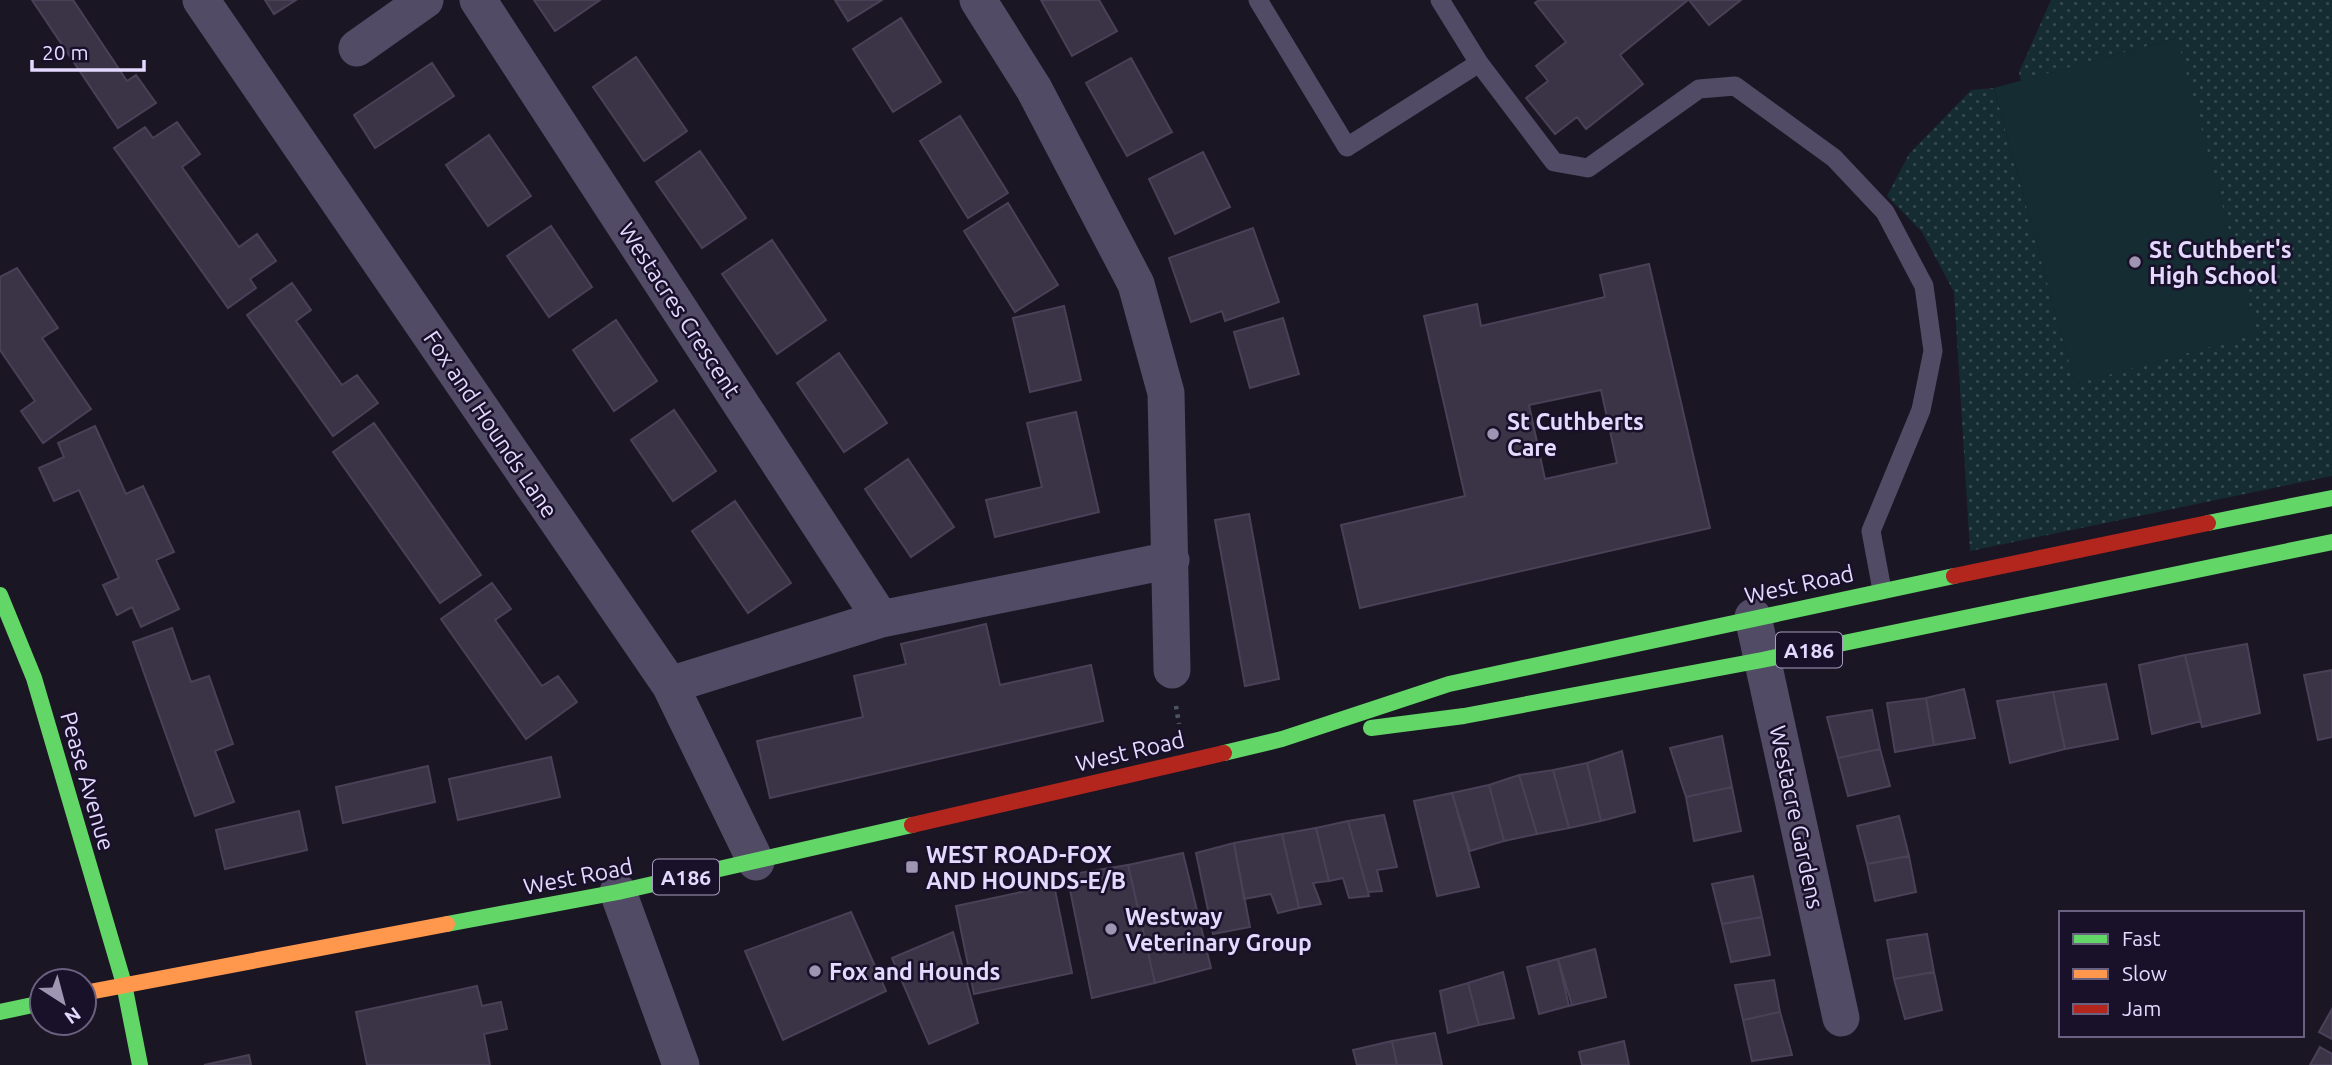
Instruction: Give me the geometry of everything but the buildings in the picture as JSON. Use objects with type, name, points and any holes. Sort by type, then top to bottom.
[{"type":"main road","name":"West Road","points":[[98,990],[618,892],[757,862],[1282,739],[1449,684],[1882,590],[2332,498]]},
{"type":"main road","name":"West Road","points":[[1282,739],[1464,716],[1762,660],[2332,542]]},
{"type":"main road","name":"Pease Avenue","points":[[0,595],[34,678],[124,984],[140,1065]]},
{"type":"main road","points":[[0,1012],[28,1006]]},
{"type":"street","name":"Fox and Hounds Lane","points":[[201,0],[670,685],[757,862]]},
{"type":"street","points":[[357,48],[425,0]]},
{"type":"street","name":"Westacres Crescent","points":[[478,0],[881,619]]},
{"type":"street","points":[[978,0],[1034,89],[1136,284],[1166,393],[1172,670]]},
{"type":"street","points":[[670,685],[881,619],[1171,560]]},
{"type":"street","name":"Westacre Gardens","points":[[1754,617],[1841,1018]]},
{"type":"street","points":[[618,892],[681,1065]]},
{"type":"lane","points":[[1258,0],[1346,147],[1479,63]]},
{"type":"lane","points":[[1440,0],[1479,63],[1554,162],[1588,168],[1699,89],[1735,86],[1834,158],[1885,212],[1924,286],[1933,351],[1921,410],[1871,531],[1882,590]]},
{"type":"path","points":[[1172,670],[1177,713],[1188,761]]},
{"type":"green space","name":"St Cuthbert's High School","points":[[2051,0],[2332,0],[2332,476],[1970,551],[1954,292],[1922,232],[1887,196],[1909,154],[1971,90],[1994,88],[2075,383],[2177,38],[2021,81],[2019,72]]},
{"type":"green space","points":[[2177,38],[2257,334],[2075,384],[1994,88]]},
{"type":"traffic: fast","points":[[2208,523],[2332,498]]},
{"type":"traffic: fast","points":[[1371,728],[1464,716],[1762,660],[2332,542]]},
{"type":"traffic: fast","points":[[1224,753],[1282,739],[1449,684],[1954,576]]},
{"type":"traffic: fast","points":[[0,595],[34,678],[124,984],[140,1065]]},
{"type":"traffic: fast","points":[[447,924],[618,892],[912,825]]},
{"type":"traffic: fast","points":[[0,1012],[28,1006]]},
{"type":"traffic: slow","points":[[98,990],[447,924]]},
{"type":"traffic: jam","points":[[1954,576],[2208,523]]},
{"type":"traffic: jam","points":[[912,825],[1224,753]]},
{"type":"place","name":"St Cuthbert's High School","points":[[2135,262]]},
{"type":"place","name":"St Cuthberts Care","points":[[1493,434]]},
{"type":"place","name":"WEST ROAD-FOX AND HOUNDS-E/B","points":[[912,867]]},
{"type":"place","name":"Westway Veterinary Group","points":[[1111,929]]},
{"type":"place","name":"Fox and Hounds","points":[[815,971]]}]
